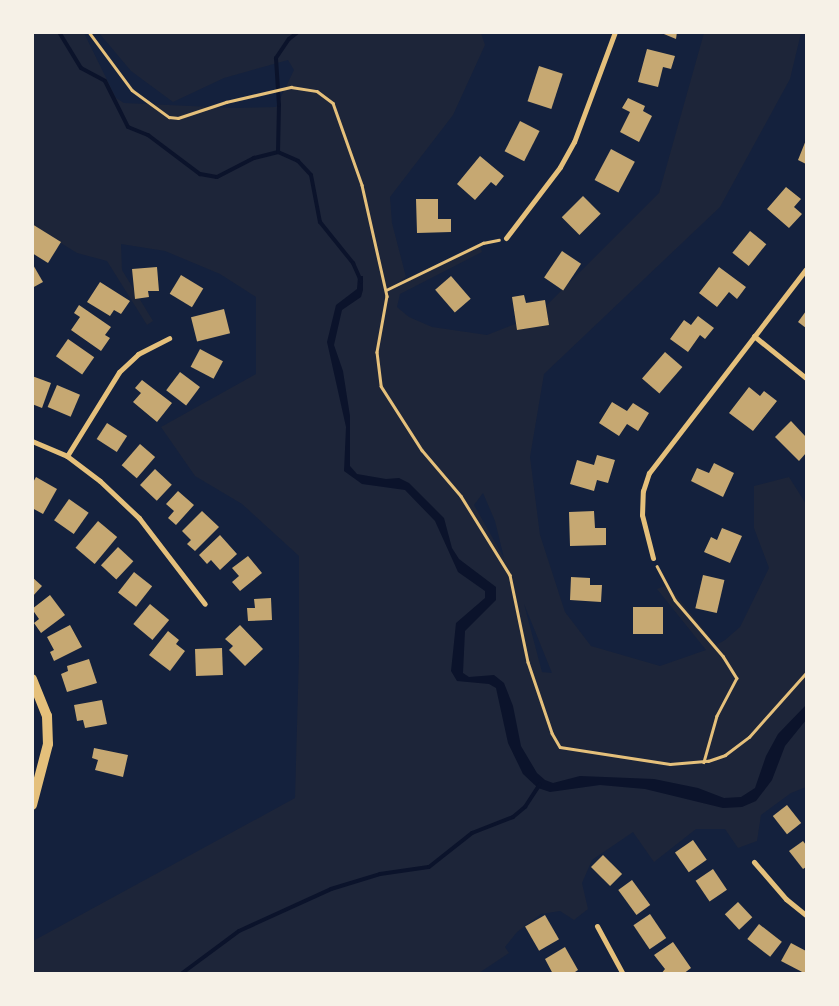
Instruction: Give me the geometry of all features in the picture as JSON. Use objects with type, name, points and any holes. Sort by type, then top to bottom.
[{"type":"main road","points":[[32,679],[47,716],[48,744],[32,805]]},
{"type":"street","points":[[506,238],[560,167],[574,142],[615,32]]},
{"type":"street","points":[[653,558],[642,516],[642,496],[649,473],[806,269]]},
{"type":"street","points":[[754,336],[806,378]]},
{"type":"street","points":[[67,456],[119,372],[138,354],[169,338]]},
{"type":"street","points":[[32,441],[67,456],[100,481],[139,518],[205,604]]},
{"type":"street","points":[[754,862],[786,899],[806,915]]},
{"type":"street","points":[[597,926],[623,974]]},
{"type":"path","points":[[89,32],[132,90],[169,117],[178,118],[226,102],[291,86],[317,91],[333,103],[362,185],[386,290],[387,304],[377,352],[381,386],[422,450],[461,496],[510,576],[528,662],[557,743],[569,750],[641,760],[681,765],[704,762],[725,754],[749,738],[806,673]]},
{"type":"path","points":[[386,290],[483,244],[506,238]]},
{"type":"path","points":[[653,558],[675,600],[723,656],[737,678],[717,716],[704,762]]},
{"type":"shaded area","points":[[32,33],[84,33],[116,98],[124,103],[234,108],[276,107],[294,70],[288,60],[224,78],[173,102],[131,71],[99,33],[481,33],[485,45],[453,115],[390,197],[392,223],[406,277],[396,283],[480,245],[482,252],[400,294],[397,307],[409,317],[432,327],[487,335],[536,316],[659,193],[704,33],[801,33],[790,79],[720,207],[544,374],[530,457],[540,535],[565,612],[591,646],[660,666],[706,650],[657,589],[668,585],[716,645],[725,640],[740,627],[769,568],[754,528],[754,486],[789,477],[806,504],[806,787],[791,793],[761,815],[757,841],[738,848],[725,829],[696,829],[654,862],[633,832],[592,860],[582,883],[588,909],[574,920],[560,911],[541,914],[517,932],[505,947],[509,953],[479,973],[33,973],[33,941],[295,798],[299,654],[299,556],[242,504],[195,476],[161,427],[256,374],[256,297],[220,274],[165,251],[121,244],[122,270],[153,321],[147,325],[107,261],[77,253],[33,226]],"holes":[[[483,493],[495,521],[504,558],[474,505]],[[524,604],[552,673],[542,672]]]},
{"type":"shaded area","points":[[358,276],[363,276],[361,297],[342,310],[334,345],[343,371],[350,416],[350,466],[357,474],[386,479],[399,478],[409,483],[444,518],[452,548],[459,559],[496,587],[496,600],[465,631],[463,673],[469,677],[494,675],[504,683],[513,706],[521,746],[537,773],[545,780],[553,783],[580,776],[654,779],[698,788],[724,798],[741,797],[755,788],[766,756],[778,734],[806,705],[806,720],[785,746],[772,780],[756,801],[742,807],[723,808],[645,789],[600,785],[550,792],[538,788],[523,774],[508,743],[496,688],[489,684],[457,681],[451,671],[456,623],[485,598],[485,591],[458,572],[435,521],[405,490],[362,484],[344,471],[346,427],[327,342],[336,305],[357,289]]},
{"type":"building","points":[[659,32],[677,32],[676,39]]},
{"type":"building","points":[[647,49],[675,56],[671,69],[663,67],[658,87],[638,82]]},
{"type":"building","points":[[539,66],[563,74],[551,109],[528,101]]},
{"type":"building","points":[[628,98],[645,106],[643,111],[652,116],[639,142],[620,132],[630,112],[622,108]]},
{"type":"building","points":[[520,121],[540,131],[524,161],[505,151]]},
{"type":"building","points":[[806,140],[806,164],[798,160]]},
{"type":"building","points":[[611,149],[635,162],[618,193],[595,180]]},
{"type":"building","points":[[480,156],[504,176],[496,186],[491,182],[475,200],[457,184]]},
{"type":"building","points":[[786,187],[801,199],[794,207],[802,214],[789,228],[767,209]]},
{"type":"building","points":[[583,196],[601,214],[579,235],[562,217]]},
{"type":"building","points":[[416,199],[438,199],[438,219],[451,219],[451,232],[417,233]]},
{"type":"building","points":[[32,224],[61,242],[48,263],[32,253]]},
{"type":"building","points":[[750,231],[766,244],[749,266],[732,253]]},
{"type":"building","points":[[562,251],[581,264],[563,290],[544,278]]},
{"type":"building","points":[[32,263],[43,282],[32,288]]},
{"type":"building","points":[[157,267],[159,291],[148,291],[149,297],[135,299],[132,269]]},
{"type":"building","points":[[719,267],[746,287],[737,299],[729,292],[717,307],[699,293]]},
{"type":"building","points":[[181,275],[203,288],[192,307],[170,294]]},
{"type":"building","points":[[451,276],[471,299],[455,312],[435,290]]},
{"type":"building","points":[[100,282],[130,301],[121,314],[114,310],[110,316],[87,302]]},
{"type":"building","points":[[524,295],[526,303],[545,300],[549,325],[517,330],[512,297]]},
{"type":"building","points":[[79,305],[111,327],[105,335],[110,338],[101,351],[71,330],[80,317],[74,313]]},
{"type":"building","points":[[224,309],[230,333],[197,341],[191,317]]},
{"type":"building","points":[[806,311],[806,328],[798,322]]},
{"type":"building","points":[[698,316],[714,328],[705,339],[700,335],[688,352],[670,339],[684,320],[691,325]]},
{"type":"building","points":[[68,339],[94,357],[82,375],[56,356]]},
{"type":"building","points":[[200,349],[223,361],[214,379],[191,367]]},
{"type":"building","points":[[665,352],[682,367],[659,394],[642,378]]},
{"type":"building","points":[[180,372],[200,387],[186,405],[166,390]]},
{"type":"building","points":[[32,376],[51,383],[42,408],[32,404]]},
{"type":"building","points":[[142,380],[172,403],[157,422],[133,402],[141,393],[135,388]]},
{"type":"building","points":[[57,385],[80,395],[71,417],[48,407]]},
{"type":"building","points":[[749,387],[760,396],[764,391],[777,401],[753,431],[729,413]]},
{"type":"building","points":[[612,402],[627,411],[633,403],[649,413],[638,431],[627,424],[619,436],[599,423]]},
{"type":"building","points":[[791,421],[806,437],[806,453],[799,461],[775,437]]},
{"type":"building","points":[[107,423],[127,436],[117,452],[97,439]]},
{"type":"building","points":[[140,444],[155,457],[137,478],[122,465]]},
{"type":"building","points":[[597,455],[615,460],[608,483],[597,480],[594,491],[570,484],[577,460],[594,465]]},
{"type":"building","points":[[714,463],[734,473],[723,497],[691,481],[697,468],[709,473]]},
{"type":"building","points":[[155,469],[172,485],[157,501],[140,485]]},
{"type":"building","points":[[36,477],[57,489],[43,514],[32,508],[32,484]]},
{"type":"building","points":[[178,491],[194,505],[176,525],[168,518],[174,511],[166,504]]},
{"type":"building","points":[[69,499],[89,513],[74,534],[54,520]]},
{"type":"building","points":[[202,511],[219,527],[195,551],[187,544],[191,540],[182,531]]},
{"type":"building","points":[[594,511],[595,528],[606,528],[606,545],[570,546],[569,512]]},
{"type":"building","points":[[98,521],[117,537],[95,564],[76,548]]},
{"type":"building","points":[[722,528],[742,536],[730,563],[704,552],[711,537],[717,540]]},
{"type":"building","points":[[220,535],[237,554],[220,570],[211,560],[207,564],[199,555]]},
{"type":"building","points":[[118,547],[133,561],[116,580],[101,565]]},
{"type":"building","points":[[248,556],[262,573],[240,591],[232,582],[239,576],[232,568]]},
{"type":"building","points":[[134,572],[152,586],[136,607],[118,592]]},
{"type":"building","points":[[703,575],[724,580],[717,613],[695,608]]},
{"type":"building","points":[[32,577],[42,586],[32,597]]},
{"type":"building","points":[[571,577],[590,578],[590,585],[602,585],[601,602],[570,600]]},
{"type":"building","points":[[50,595],[65,615],[41,633],[34,623],[39,619],[32,609]]},
{"type":"building","points":[[271,598],[272,620],[248,621],[247,608],[255,608],[254,599]]},
{"type":"building","points":[[150,604],[169,620],[152,640],[133,624]]},
{"type":"building","points":[[633,607],[663,607],[663,634],[633,634]]},
{"type":"building","points":[[70,625],[82,647],[54,661],[50,652],[54,650],[47,637]]},
{"type":"building","points":[[240,625],[263,649],[245,666],[229,650],[233,646],[225,639]]},
{"type":"building","points":[[168,631],[179,640],[176,644],[185,651],[170,671],[149,655]]},
{"type":"building","points":[[222,648],[223,675],[196,676],[195,649]]},
{"type":"building","points":[[89,659],[97,683],[67,692],[61,674],[68,671],[67,666]]},
{"type":"building","points":[[102,700],[107,724],[85,728],[83,720],[77,721],[74,705]]},
{"type":"building","points":[[94,748],[128,755],[123,777],[95,770],[98,760],[92,758]]},
{"type":"building","points":[[787,805],[801,823],[787,834],[773,816]]},
{"type":"building","points":[[693,840],[707,860],[689,872],[675,853]]},
{"type":"building","points":[[803,841],[806,845],[806,867],[803,869],[789,851]]},
{"type":"building","points":[[603,855],[622,874],[610,886],[591,867]]},
{"type":"building","points":[[713,869],[727,890],[710,901],[696,881]]},
{"type":"building","points":[[632,880],[650,905],[636,915],[618,890]]},
{"type":"building","points":[[738,902],[752,917],[739,930],[725,914]]},
{"type":"building","points":[[650,914],[666,938],[650,949],[633,925]]},
{"type":"building","points":[[545,915],[559,939],[539,951],[525,926]]},
{"type":"building","points":[[759,924],[782,942],[770,957],[747,939]]},
{"type":"building","points":[[673,942],[691,968],[683,974],[661,974],[665,969],[654,955]]},
{"type":"building","points":[[791,943],[806,951],[806,974],[781,961]]},
{"type":"building","points":[[565,947],[578,970],[572,974],[553,974],[545,959]]},
{"type":"waterway","points":[[59,32],[81,68],[105,81],[128,127],[148,135],[200,174],[217,177],[254,158],[278,152],[298,161],[311,175],[320,222],[353,263],[361,281]]},
{"type":"waterway","points":[[278,152],[279,105],[276,58],[289,39],[298,32]]},
{"type":"waterway","points":[[181,974],[239,931],[331,889],[380,874],[429,867],[472,833],[513,817],[525,807],[540,784]]}]
